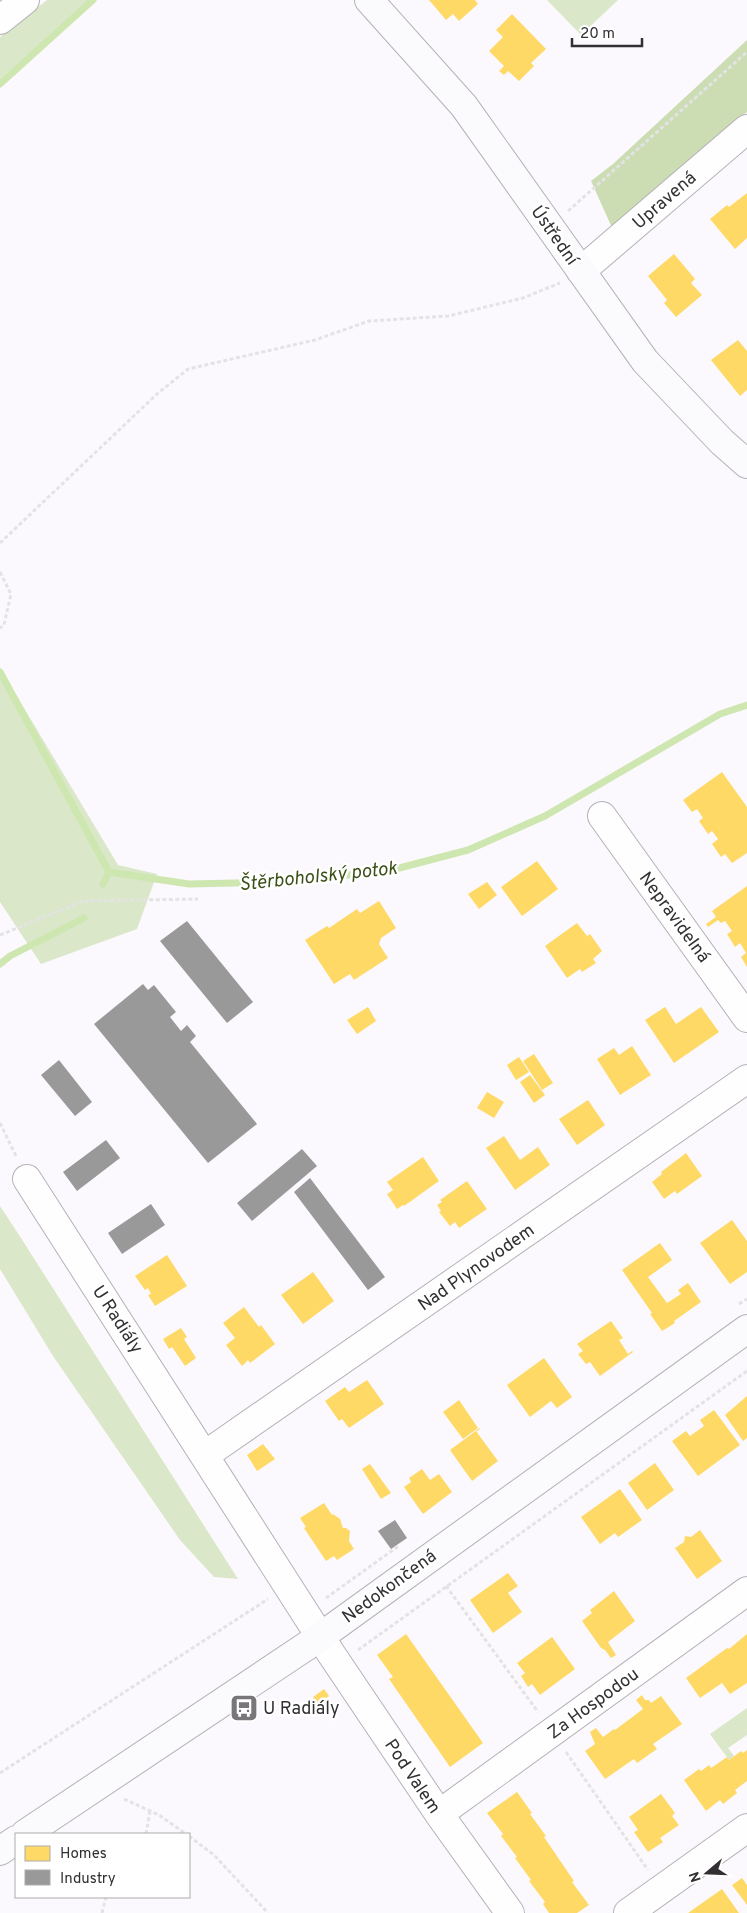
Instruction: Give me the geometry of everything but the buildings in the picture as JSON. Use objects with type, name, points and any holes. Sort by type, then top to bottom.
[{"type":"street","points":[[0,20],[25,0]]},
{"type":"street","name":"Ústřední","points":[[369,0],[464,106],[645,361],[722,442],[747,464]]},
{"type":"street","name":"Upravená","points":[[581,271],[747,129]]},
{"type":"street","name":"Nepravidelná","points":[[602,816],[747,1018]]},
{"type":"street","name":"Nad Plynovodem","points":[[205,1455],[747,1079]]},
{"type":"street","name":"U Radiály","points":[[27,1179],[320,1637]]},
{"type":"street","name":"Nedokončená","points":[[26,1833],[320,1637],[747,1328]]},
{"type":"street","name":"Za Hospodou","points":[[439,1814],[747,1591]]},
{"type":"street","name":"Pod Valem","points":[[320,1637],[439,1814],[510,1913]]},
{"type":"street","points":[[628,1913],[747,1828]]},
{"type":"street","points":[[0,1851],[15,1841]]},
{"type":"path","points":[[550,227],[747,52]]},
{"type":"path","points":[[0,543],[157,394],[188,369],[315,340],[369,322],[448,316],[523,298],[552,287],[581,271]]},
{"type":"path","points":[[0,572],[11,594],[4,625],[0,628]]},
{"type":"path","points":[[0,935],[83,901],[198,899]]},
{"type":"path","points":[[0,1123],[27,1179]]},
{"type":"path","points":[[0,1773],[288,1586]]},
{"type":"path","points":[[123,1799],[159,1815],[184,1833]]},
{"type":"path","points":[[146,1833],[150,1811]]},
{"type":"path","points":[[190,1837],[214,1855],[268,1913]]},
{"type":"path","points":[[102,1913],[106,1898]]},
{"type":"green space","points":[[47,0],[91,0],[0,79],[0,37]]},
{"type":"green space","points":[[547,0],[618,0],[581,35]]},
{"type":"green space","points":[[747,40],[747,112],[613,230],[591,181],[613,164]]},
{"type":"green space","points":[[0,668],[118,865],[157,874],[137,929],[41,964],[0,902]]},
{"type":"green space","points":[[0,1206],[238,1579],[214,1577],[180,1540],[53,1356],[0,1269]]},
{"type":"green space","points":[[747,1708],[747,1735],[728,1748],[734,1756],[729,1760],[710,1734]]},
{"type":"waterway","points":[[0,84],[93,0]]},
{"type":"waterway","name":"Štěrboholský potok","points":[[0,672],[109,872],[189,884],[278,882],[388,871],[468,850],[545,816],[720,714],[747,705]]},
{"type":"waterway","points":[[103,884],[109,872]]},
{"type":"waterway","points":[[0,964],[10,956],[84,918]]},
{"type":"place","name":"U Radiály","points":[[244,1708]]}]
